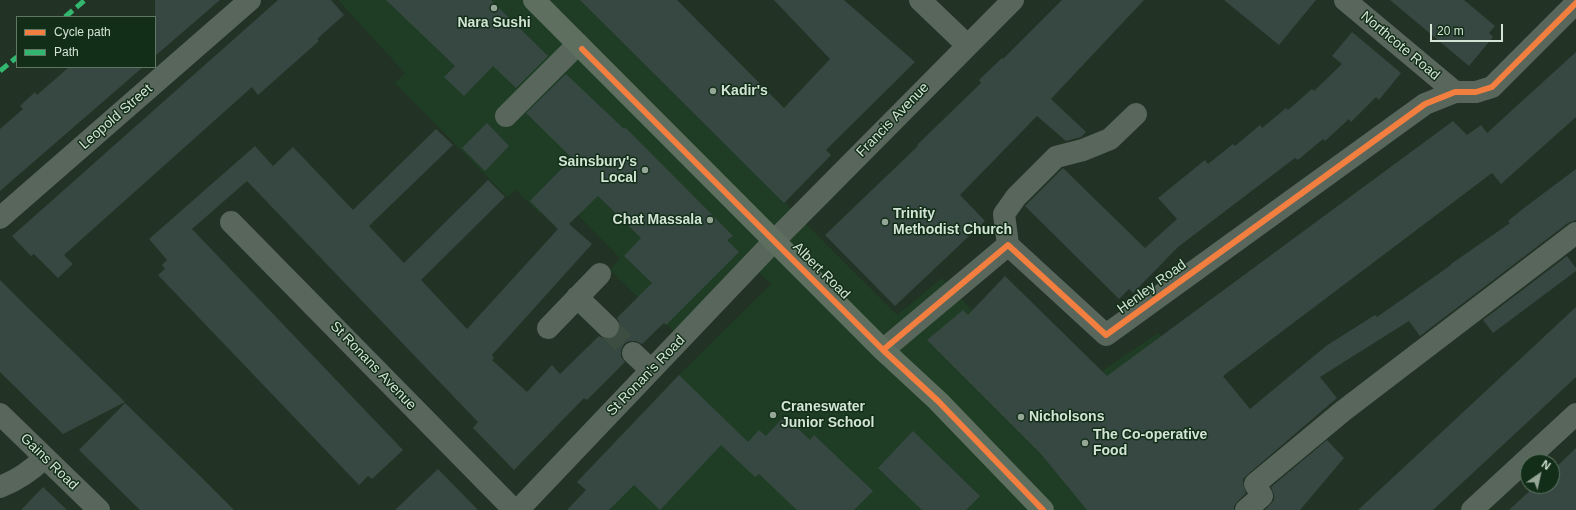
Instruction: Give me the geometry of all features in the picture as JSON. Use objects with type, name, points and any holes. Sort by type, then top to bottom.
[{"type":"main road","name":"Albert Road","points":[[534,0],[882,350],[938,401],[1043,510]]},
{"type":"street","name":"Leopold Street","points":[[0,218],[250,0]]},
{"type":"street","points":[[920,0],[967,45]]},
{"type":"street","name":"Francis Avenue","points":[[774,241],[1012,0]]},
{"type":"street","name":"Northcote Road","points":[[1345,0],[1455,92]]},
{"type":"street","points":[[1455,92],[1476,92],[1492,86],[1576,3]]},
{"type":"street","points":[[506,116],[578,44]]},
{"type":"street","name":"Henley Road","points":[[1008,245],[1106,335],[1425,104],[1455,92]]},
{"type":"street","points":[[882,350],[1008,245],[1004,214],[1016,197],[1056,157],[1083,150],[1110,139],[1136,114]]},
{"type":"street","name":"St Ronans Avenue","points":[[231,222],[514,510]]},
{"type":"street","points":[[1246,510],[1262,496],[1255,484],[1343,411],[1576,233]]},
{"type":"street","name":"St Ronan's Road","points":[[518,510],[774,241]]},
{"type":"street","points":[[548,328],[600,274]]},
{"type":"street","points":[[577,297],[608,327]]},
{"type":"street","points":[[634,353],[651,370]]},
{"type":"street","name":"Gains Road","points":[[0,414],[99,510]]},
{"type":"street","points":[[1472,510],[1576,414]]},
{"type":"street","points":[[0,487],[25,475],[44,458]]},
{"type":"shaded area","points":[[338,0],[677,0],[831,155],[785,203],[897,315],[942,278],[1057,401],[1158,333],[1215,414],[1213,510],[607,510],[577,482],[679,375],[771,284],[745,259],[673,331],[610,270],[620,258],[559,196],[540,214],[516,190],[507,197],[395,83],[405,73]]},
{"type":"building","points":[[155,0],[220,0],[156,55]]},
{"type":"building","points":[[278,0],[331,0],[344,15],[317,39],[319,41],[258,95],[252,87],[64,255],[73,264],[58,278],[34,254],[31,256],[12,236]]},
{"type":"building","points":[[386,0],[491,0],[548,56],[516,88],[493,66],[464,96],[444,77],[455,66]]},
{"type":"building","points":[[580,0],[677,0],[784,108],[830,59],[774,0],[844,0],[915,62],[826,150],[831,155],[784,203]]},
{"type":"building","points":[[1062,0],[1144,0],[1051,99],[1086,132],[1081,137],[1066,141],[1037,116],[960,195],[985,221],[895,306],[825,235],[918,146],[917,145],[981,83],[979,80],[1002,58],[1003,59]]},
{"type":"building","points":[[1224,0],[1316,0],[1279,45]]},
{"type":"building","points":[[1390,0],[1464,0],[1495,26],[1489,33],[1493,37],[1469,66]]},
{"type":"building","points":[[1352,32],[1401,73],[1379,100],[1376,97],[1351,122],[1349,119],[1325,141],[1323,139],[1298,160],[1295,158],[1178,247],[1133,293],[1129,289],[1119,299],[1025,206],[1063,168],[1145,248],[1177,219],[1158,198],[1205,160],[1208,164],[1233,144],[1235,146],[1260,125],[1262,128],[1286,108],[1288,110],[1312,89],[1314,91],[1342,64],[1332,56]]},
{"type":"building","points":[[1576,52],[1576,117],[1501,184],[1492,173],[1223,376],[1250,409],[1326,346],[1375,315],[1377,317],[1451,265],[1510,223],[1508,221],[1576,169],[1576,220],[1568,223],[1420,336],[1409,321],[1320,377],[1337,398],[1243,479],[1246,493],[1234,506],[1234,510],[1087,510],[1041,454],[927,340],[963,310],[968,315],[1005,276],[1107,376],[1453,121],[1467,135],[1481,125],[1487,133]]},
{"type":"building","points":[[68,68],[142,68],[0,191],[0,129],[23,109],[20,106],[35,92],[37,95]]},
{"type":"building","points":[[566,74],[624,129],[625,127],[733,236],[727,240],[739,252],[666,325],[664,323],[642,344],[636,341],[629,341],[624,344],[621,350],[621,357],[625,362],[587,400],[584,398],[514,470],[473,428],[478,422],[247,181],[192,229],[403,450],[372,479],[368,476],[359,485],[158,275],[165,269],[162,265],[167,260],[149,239],[255,146],[273,166],[293,147],[353,210],[436,129],[453,145],[369,226],[404,263],[488,180],[505,197],[421,280],[467,329],[558,229],[530,201],[572,158],[526,113]],"holes":[[[598,196],[641,238],[624,256],[652,283],[617,318],[620,324],[620,330],[617,336],[611,339],[605,339],[599,336],[560,374],[552,365],[527,392],[492,360],[494,358],[492,355],[592,244],[569,224]]]},
{"type":"building","points":[[487,123],[509,146],[485,171],[462,148]]},
{"type":"building","points":[[1567,256],[1576,268],[1576,271],[1493,333],[1483,320]]},
{"type":"building","points":[[0,280],[125,402],[63,434],[0,372]]},
{"type":"building","points":[[1576,307],[1576,377],[1433,510],[1358,510]]},
{"type":"building","points":[[679,375],[748,442],[759,430],[766,436],[785,416],[810,440],[814,435],[873,491],[854,510],[797,510],[759,474],[755,477],[721,445],[660,510],[634,485],[609,510],[567,510],[586,490],[577,482]]},
{"type":"building","points":[[125,403],[234,510],[140,510],[79,450]]},
{"type":"building","points":[[913,431],[980,496],[966,510],[922,510],[878,468]]},
{"type":"building","points":[[1327,440],[1344,458],[1300,510],[1265,510],[1274,500],[1271,487]]},
{"type":"building","points":[[1576,448],[1576,510],[1509,510],[1526,494],[1560,494],[1560,463]]},
{"type":"building","points":[[438,469],[478,510],[395,510],[419,487]]},
{"type":"building","points":[[43,487],[67,510],[21,510]]},
{"type":"tunnel","points":[[608,327],[633,353]]},
{"type":"marked path","points":[[66,16],[85,0]]},
{"type":"marked path","points":[[0,71],[16,58]]},
{"type":"cycle path","points":[[883,350],[1008,245],[1106,335],[1425,104],[1455,92],[1476,92],[1492,87],[1576,3]]},
{"type":"cycle path","points":[[582,49],[883,350],[938,401],[1043,510]]},
{"type":"place","name":"Nara Sushi","points":[[494,8]]},
{"type":"place","name":"Kadir's","points":[[713,91]]},
{"type":"place","name":"Sainsbury's Local","points":[[645,170]]},
{"type":"place","name":"Chat Massala","points":[[710,220]]},
{"type":"place","name":"Trinity Methodist Church","points":[[885,222]]},
{"type":"place","name":"Craneswater Junior School","points":[[773,415]]},
{"type":"place","name":"Nicholsons","points":[[1021,417]]},
{"type":"place","name":"The Co-operative Food","points":[[1085,443]]}]
